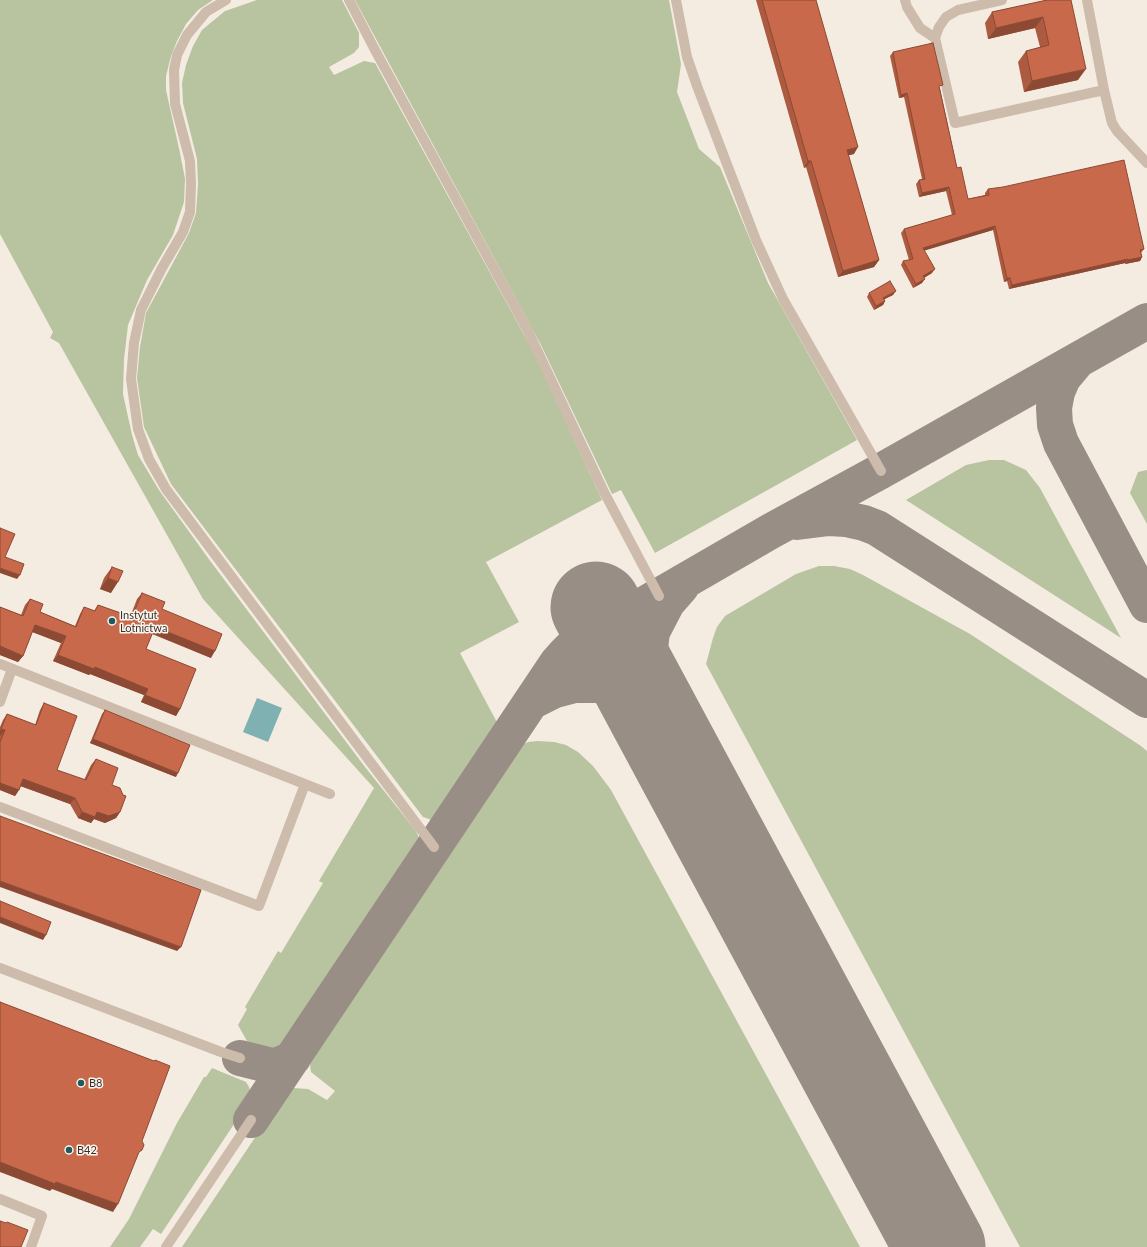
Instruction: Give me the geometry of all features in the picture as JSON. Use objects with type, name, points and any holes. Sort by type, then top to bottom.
[{"type":"street","points":[[226,0],[206,12],[191,29],[178,55],[174,70],[175,104],[190,161],[190,212],[183,232],[162,268],[141,310],[134,343],[131,379],[138,429],[149,459],[166,489],[434,847]]},
{"type":"street","points":[[349,0],[528,331],[604,492],[659,596]]},
{"type":"street","points":[[676,0],[687,57],[756,240],[783,299],[881,471]]},
{"type":"street","points":[[905,0],[906,6],[920,28],[935,38]]},
{"type":"street","points":[[1002,0],[958,10],[946,17],[939,26],[935,38],[955,123],[1104,90]]},
{"type":"street","points":[[1087,0],[1112,124],[1147,163]]},
{"type":"street","points":[[0,664],[330,794]]},
{"type":"street","points":[[0,702],[12,669]]},
{"type":"street","points":[[0,808],[259,906],[305,784]]},
{"type":"street","points":[[0,968],[240,1058]]},
{"type":"street","points":[[166,1247],[251,1120]]},
{"type":"street","points":[[0,1199],[42,1216],[31,1247]]},
{"type":"green space","points":[[0,0],[213,0],[198,10],[186,24],[171,56],[166,76],[166,90],[185,179],[184,202],[173,235],[147,280],[128,325],[124,359],[123,394],[132,435],[138,455],[159,490],[211,562],[365,767],[416,831],[419,838],[417,851],[292,1038],[279,1046],[271,1048],[262,1047],[247,1041],[238,1025],[247,1009],[245,1007],[278,951],[281,953],[323,883],[319,881],[374,788],[203,599],[59,343],[50,338],[53,332],[0,234]]},
{"type":"green space","points":[[257,0],[342,0],[359,33],[359,47],[354,53],[329,67],[334,75],[364,61],[375,63],[533,351],[602,500],[486,562],[519,622],[460,653],[500,728],[440,817],[432,820],[423,817],[171,484],[144,427],[137,378],[140,347],[146,313],[189,233],[196,213],[198,184],[197,159],[183,103],[182,83],[186,65],[193,46],[202,30],[225,11]]},
{"type":"green space","points":[[355,0],[669,0],[681,64],[677,92],[699,149],[720,167],[768,283],[857,440],[655,553],[621,490],[612,494],[541,345]]},
{"type":"green space","points":[[989,460],[1004,460],[1026,470],[1040,488],[1121,638],[906,500],[966,465]]},
{"type":"green space","points":[[1147,470],[1147,524],[1130,493],[1138,472]]},
{"type":"green space","points":[[819,566],[834,566],[850,569],[970,634],[1147,751],[1147,1247],[1020,1247],[706,664],[717,627],[725,616],[796,574]]},
{"type":"green space","points":[[528,742],[554,742],[566,745],[578,752],[593,766],[611,790],[860,1247],[182,1247],[284,1094],[293,1088],[308,1089],[327,1100],[335,1091],[311,1072],[309,1057],[515,750],[519,746]]},
{"type":"green space","points":[[212,1068],[246,1082],[251,1094],[250,1100],[161,1234],[153,1229],[140,1247],[110,1247],[129,1219],[177,1123],[204,1077],[206,1077]]},
{"type":"water","points":[[257,698],[282,708],[268,742],[243,732]]},
{"type":"building","points":[[762,0],[816,0],[858,147],[847,150],[879,260],[843,271],[811,161],[808,161]]},
{"type":"building","points":[[1047,0],[1071,0],[1086,69],[1032,81],[1026,51],[1049,45],[1043,17],[996,28],[992,12]]},
{"type":"building","points":[[933,43],[943,85],[939,86],[957,168],[961,167],[968,199],[989,195],[988,189],[1124,160],[1144,249],[1140,250],[1142,257],[1012,285],[1010,278],[1007,278],[995,226],[923,248],[935,269],[923,276],[925,279],[916,284],[903,261],[913,259],[904,229],[955,214],[949,187],[922,193],[919,180],[925,179],[907,93],[901,95],[893,52]]},
{"type":"building","points":[[890,281],[896,291],[883,298],[885,301],[876,306],[869,293]]},
{"type":"building","points":[[0,528],[15,534],[5,557],[24,564],[20,575],[0,568]]},
{"type":"building","points":[[112,567],[123,571],[118,582],[108,578]]},
{"type":"building","points":[[142,593],[165,602],[162,609],[222,634],[215,651],[155,627],[146,649],[196,669],[180,709],[145,695],[148,689],[95,667],[94,669],[58,655],[66,636],[35,625],[23,656],[0,646],[0,607],[23,616],[30,599],[43,604],[40,612],[76,627],[84,607],[95,611],[98,605],[132,617]]},
{"type":"building","points":[[44,703],[77,716],[57,770],[86,780],[96,759],[118,768],[112,785],[120,788],[123,795],[126,796],[120,812],[109,816],[97,812],[95,817],[82,812],[75,798],[23,779],[19,790],[0,783],[0,742],[5,730],[1,729],[7,714],[36,725]]},
{"type":"building","points":[[105,710],[190,745],[178,773],[93,739]]},
{"type":"building","points":[[0,816],[201,890],[181,947],[0,881]]},
{"type":"building","points":[[0,901],[51,922],[46,935],[0,917]]},
{"type":"building","points":[[0,1002],[170,1066],[142,1141],[144,1145],[142,1150],[139,1152],[118,1204],[56,1182],[55,1184],[0,1162]]},
{"type":"building","points":[[0,1221],[28,1230],[21,1247],[0,1247]]},
{"type":"taxiway","points":[[251,1120],[557,663],[574,645],[771,531],[881,471],[1147,321]]},
{"type":"taxiway","points":[[1078,360],[1063,378],[1057,392],[1054,408],[1055,425],[1061,443],[1147,605]]},
{"type":"taxiway","points":[[797,522],[829,518],[846,519],[877,528],[1147,700]]},
{"type":"taxiway","points":[[653,712],[649,656],[652,632],[667,603],[681,587]]},
{"type":"taxiway","points":[[533,701],[555,690],[574,685],[599,685],[622,689],[653,712]]},
{"type":"taxiway","points":[[240,1058],[272,1066],[281,1064],[293,1058]]},
{"type":"runway","points":[[596,607],[940,1247]]},
{"type":"place","name":"Instytut Lotnictwa","points":[[112,621]]},
{"type":"place","name":"B8","points":[[81,1083]]},
{"type":"place","name":"B42","points":[[69,1150]]}]
